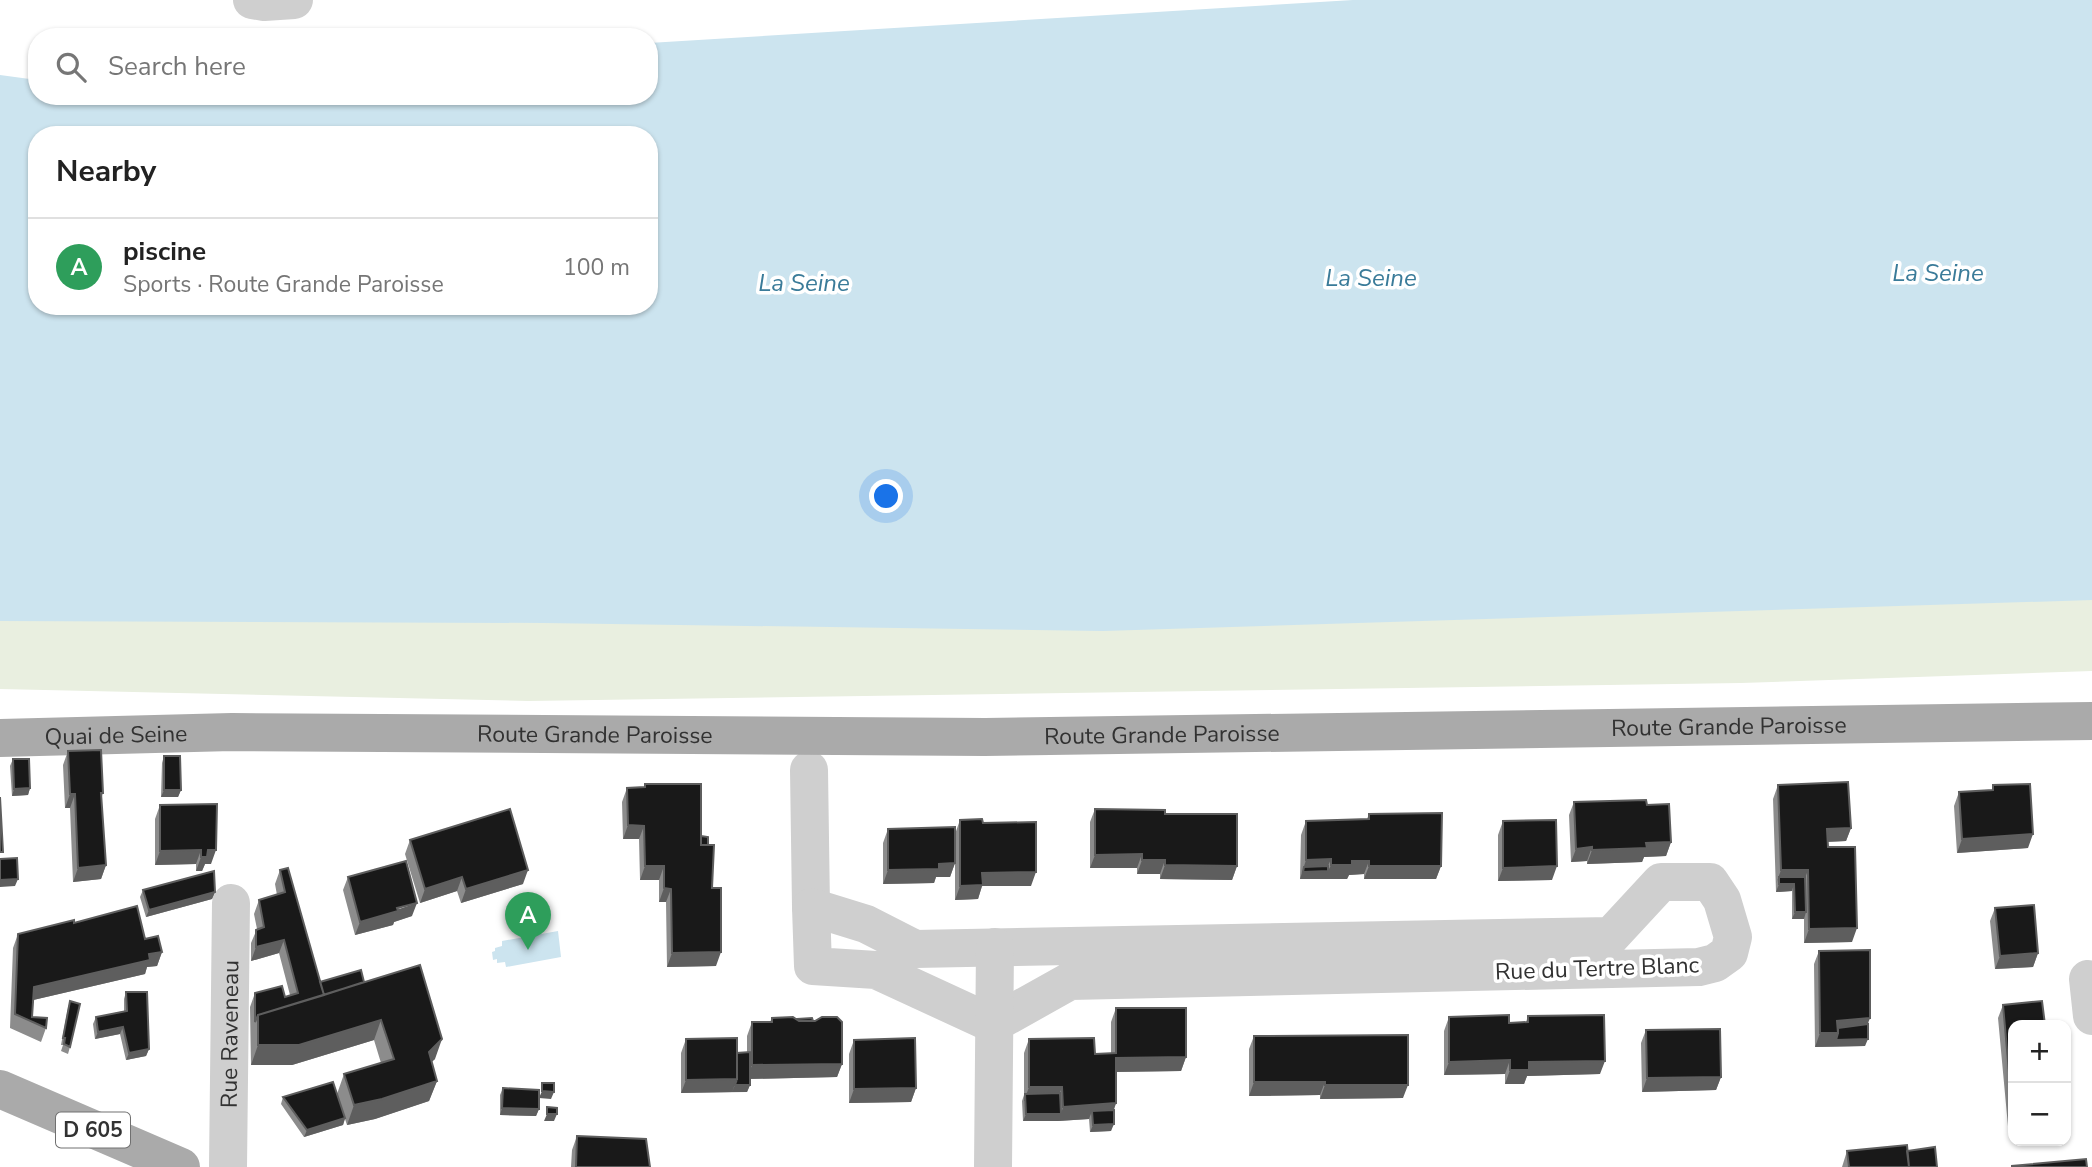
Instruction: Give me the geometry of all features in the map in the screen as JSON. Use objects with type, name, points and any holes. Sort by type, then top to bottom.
[{"type":"main road","name":"Route Grande Paroisse","points":[[232,733],[985,737],[2092,721]]},
{"type":"main road","name":"Quai de Seine","points":[[0,738],[232,733]]},
{"type":"main road","name":"D 605","points":[[2,1095],[181,1167]]},
{"type":"street","points":[[252,0],[294,0]]},
{"type":"street","points":[[809,770],[813,967],[876,970],[993,1024]]},
{"type":"street","name":"Rue du Tertre Blanc","points":[[811,907],[866,924],[915,949],[1611,936],[1661,882],[1710,882],[1722,900],[1733,937],[1729,953],[1715,962],[1699,967],[1070,981],[993,1024]]},
{"type":"street","name":"Rue Raveneau","points":[[228,1167],[230,903]]},
{"type":"street","points":[[993,1167],[995,947]]},
{"type":"green space","points":[[2092,581],[2092,671],[1741,683],[528,701],[0,689],[0,604]]},
{"type":"water","name":"La Seine","points":[[1353,0],[2092,0],[2092,600],[1103,631],[544,623],[0,621],[0,75],[28,79],[28,105],[658,105],[658,42]]},
{"type":"water","points":[[558,931],[561,957],[506,967],[505,962],[497,963],[497,959],[493,960],[492,952],[502,946],[502,941]]},
{"type":"building","points":[[101,750],[106,865],[78,868],[75,794],[70,794],[68,751]]},
{"type":"building","points":[[164,756],[180,756],[181,790],[164,790]]},
{"type":"building","points":[[13,759],[29,759],[30,788],[14,789]]},
{"type":"building","points":[[1848,782],[1851,828],[1827,829],[1828,847],[1855,847],[1857,928],[1809,929],[1808,870],[1781,870],[1778,785]]},
{"type":"building","points":[[645,784],[701,784],[701,845],[714,845],[712,888],[721,888],[721,952],[672,953],[671,889],[664,888],[664,866],[645,866],[644,826],[628,825],[627,788],[645,787]]},
{"type":"building","points":[[2030,784],[2033,834],[1962,839],[1959,792],[1993,790],[1993,785]]},
{"type":"building","points":[[0,797],[3,852],[0,852]]},
{"type":"building","points":[[1646,800],[1647,805],[1669,804],[1671,842],[1646,843],[1647,848],[1576,849],[1574,802]]},
{"type":"building","points":[[217,804],[216,850],[208,850],[207,857],[201,857],[201,850],[160,851],[160,805]]},
{"type":"building","points":[[510,809],[528,870],[466,889],[462,877],[425,889],[410,840]]},
{"type":"building","points":[[1095,809],[1165,810],[1165,814],[1237,814],[1237,866],[1165,865],[1165,860],[1142,860],[1142,854],[1095,855]]},
{"type":"building","points":[[1442,813],[1441,866],[1369,866],[1369,861],[1352,861],[1352,865],[1331,865],[1331,859],[1306,860],[1306,821],[1369,819],[1369,814]]},
{"type":"building","points":[[982,819],[983,823],[1036,822],[1036,872],[982,873],[983,885],[960,886],[960,820]]},
{"type":"building","points":[[1556,820],[1557,866],[1503,868],[1503,821]]},
{"type":"building","points":[[955,827],[955,863],[939,864],[939,869],[888,870],[888,829]]},
{"type":"building","points":[[701,836],[708,837],[708,845],[701,845]]},
{"type":"building","points":[[17,858],[18,879],[0,880],[0,859]]},
{"type":"building","points":[[406,861],[417,903],[360,922],[348,877]]},
{"type":"building","points":[[1328,866],[1328,871],[1303,872],[1304,867]]},
{"type":"building","points":[[288,868],[324,995],[258,1015],[255,1022],[255,993],[282,986],[285,997],[298,993],[284,940],[256,947],[256,930],[264,927],[259,900],[285,892],[280,870]]},
{"type":"building","points":[[214,871],[215,892],[149,910],[143,890]]},
{"type":"building","points":[[1779,877],[1805,877],[1806,912],[1795,912],[1794,884],[1779,884]]},
{"type":"building","points":[[2034,905],[2038,953],[2000,956],[1995,908]]},
{"type":"building","points":[[137,906],[145,939],[158,936],[162,952],[149,954],[150,960],[34,987],[32,1017],[47,1018],[46,1028],[15,1014],[18,934],[74,920],[74,923]]},
{"type":"building","points":[[1870,950],[1870,1018],[1837,1021],[1838,1033],[1820,1033],[1819,951]]},
{"type":"building","points":[[420,965],[442,1039],[429,1052],[437,1081],[354,1105],[344,1074],[394,1059],[381,1020],[299,1045],[258,1045],[258,1015]]},
{"type":"building","points":[[361,970],[364,982],[324,995],[320,982]]},
{"type":"building","points":[[126,992],[147,992],[149,1049],[129,1053],[123,1027],[98,1032],[96,1017],[127,1011]]},
{"type":"building","points":[[70,1001],[80,1004],[70,1047],[64,1044],[63,1038]]},
{"type":"building","points":[[2042,1001],[2044,1020],[2008,1020],[2008,1061],[2003,1005]]},
{"type":"building","points":[[1116,1008],[1186,1008],[1186,1057],[1116,1058],[1116,1103],[1063,1107],[1062,1087],[1029,1087],[1029,1039],[1094,1038],[1095,1054],[1116,1053]]},
{"type":"building","points":[[1509,1015],[1509,1023],[1528,1022],[1528,1016],[1604,1015],[1605,1061],[1529,1062],[1529,1070],[1510,1070],[1510,1060],[1449,1062],[1449,1017]]},
{"type":"building","points":[[793,1017],[799,1021],[815,1021],[822,1017],[837,1017],[842,1022],[842,1064],[752,1065],[752,1022],[772,1022],[772,1018]]},
{"type":"building","points":[[812,1018],[813,1021],[796,1019]]},
{"type":"building","points":[[1868,1024],[1868,1039],[1836,1040],[1838,1028]]},
{"type":"building","points":[[1720,1029],[1721,1077],[1647,1078],[1646,1030]]},
{"type":"building","points":[[1408,1035],[1408,1085],[1254,1082],[1254,1036]]},
{"type":"building","points":[[737,1038],[737,1079],[686,1080],[686,1039]]},
{"type":"building","points":[[915,1038],[916,1088],[854,1089],[854,1040]]},
{"type":"building","points":[[750,1052],[750,1085],[735,1085],[737,1053]]},
{"type":"building","points":[[333,1082],[345,1118],[307,1130],[283,1097]]},
{"type":"building","points":[[542,1083],[554,1083],[554,1092],[542,1091]]},
{"type":"building","points":[[503,1088],[539,1090],[539,1109],[502,1108]]},
{"type":"building","points":[[1060,1093],[1061,1114],[1026,1114],[1025,1094]]},
{"type":"building","points":[[547,1107],[557,1108],[557,1114],[547,1114]]},
{"type":"building","points":[[1114,1110],[1114,1124],[1093,1125],[1092,1111]]},
{"type":"building","points":[[577,1136],[646,1139],[650,1167],[576,1167]]},
{"type":"building","points":[[1907,1145],[1909,1167],[1849,1167],[1847,1151]]},
{"type":"building","points":[[1935,1147],[1937,1167],[1909,1167],[1907,1151]]},
{"type":"building","points":[[2086,1159],[2087,1167],[2012,1167],[2012,1166]]},
{"type":"place","name":"piscine","points":[[528,950]]}]
